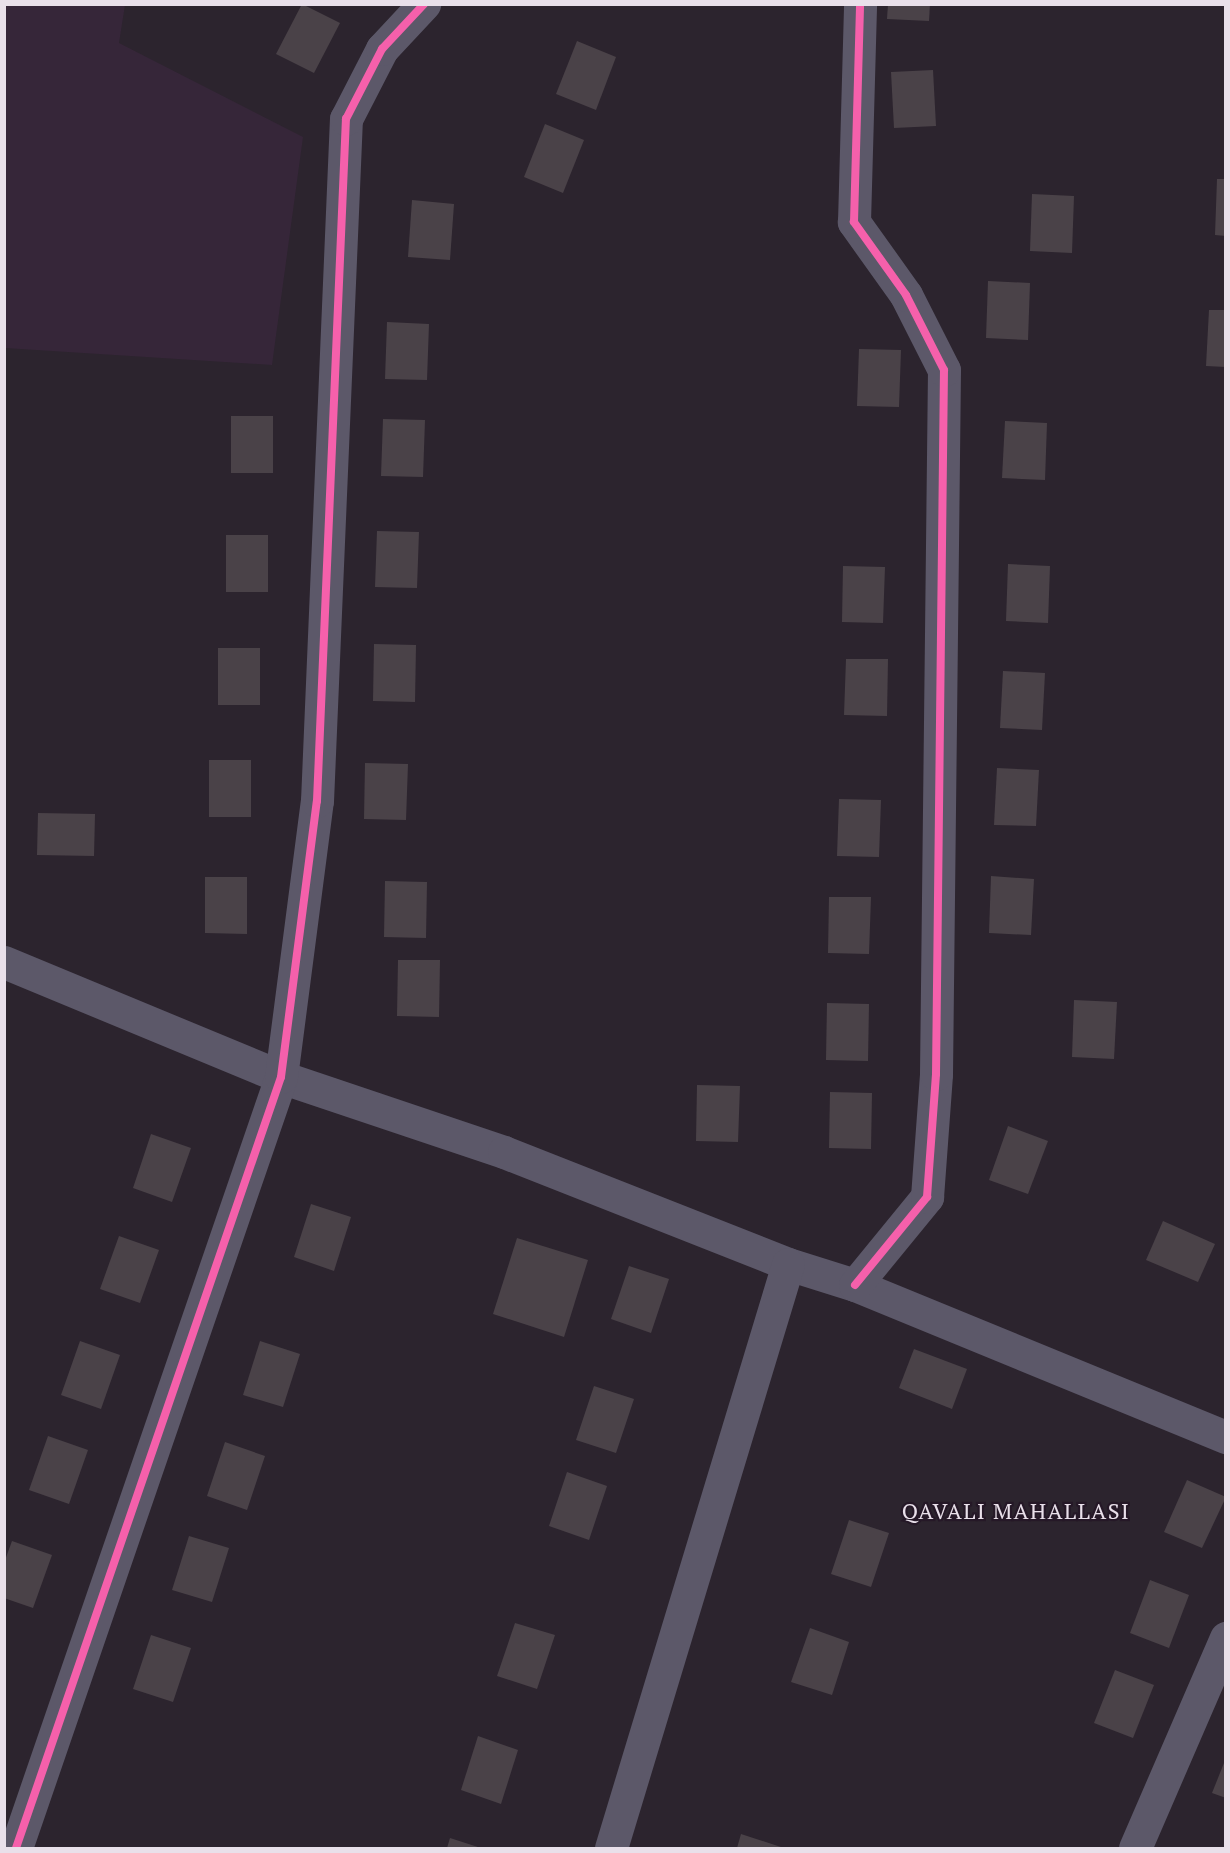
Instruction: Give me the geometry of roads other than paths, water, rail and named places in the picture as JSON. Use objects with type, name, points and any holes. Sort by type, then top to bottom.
[{"type":"street","points":[[16,1848],[281,1077],[317,801],[346,119],[382,49],[424,4]]},
{"type":"street","points":[[855,1285],[927,1197],[936,1074],[944,370],[906,295],[854,222],[860,4]]},
{"type":"street","points":[[4,962],[281,1077],[504,1152],[788,1264],[855,1285],[1226,1437]]},
{"type":"street","points":[[610,1848],[788,1264]]},
{"type":"street","points":[[1135,1848],[1226,1638]]},
{"type":"district","name":"QAVALI MAHALLASI","points":[[1016,1511]]}]
